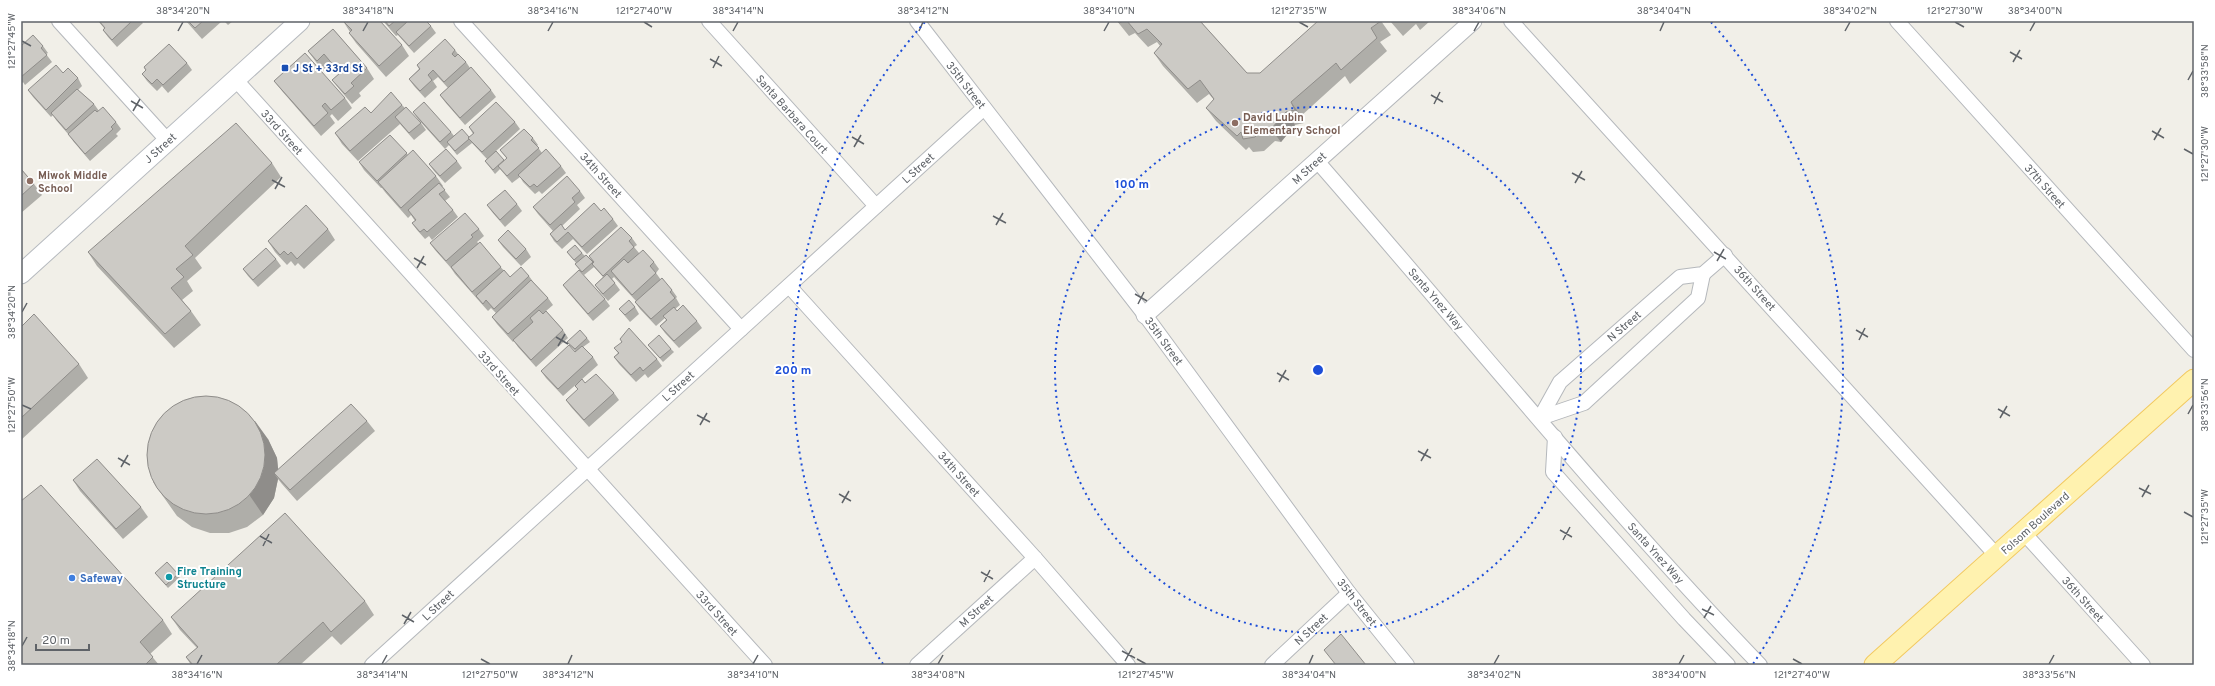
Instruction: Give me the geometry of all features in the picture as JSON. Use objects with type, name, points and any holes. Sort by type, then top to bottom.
[{"type":"main road","name":"J Street","points":[[21,274],[300,21]]},
{"type":"main road","name":"Folsom Boulevard","points":[[1875,665],[2194,380]]},
{"type":"street","points":[[59,21],[168,141]]},
{"type":"street","name":"34th Street","points":[[461,21],[741,329]]},
{"type":"street","name":"Santa Barbara Court","points":[[708,21],[876,206]]},
{"type":"street","name":"35th Street","points":[[917,21],[1145,316],[1349,593],[1407,665]]},
{"type":"street","name":"M Street","points":[[1145,316],[1473,21]]},
{"type":"street","name":"36th Street","points":[[1511,21],[1997,556]]},
{"type":"street","name":"37th Street","points":[[1897,21],[2194,350]]},
{"type":"street","name":"33rd Street","points":[[235,79],[586,469],[765,665]]},
{"type":"street","name":"L Street","points":[[372,665],[984,108]]},
{"type":"street","name":"Santa Ynez Way","points":[[1317,161],[1701,604],[1760,665]]},
{"type":"street","points":[[1540,418],[1584,404],[1698,298],[1703,274],[1725,255]]},
{"type":"street","name":"N Street","points":[[1540,418],[1560,382],[1680,277],[1703,274]]},
{"type":"street","name":"34th Street","points":[[789,286],[1035,558],[1128,665]]},
{"type":"street","points":[[1555,437],[1553,472],[1684,619],[1728,665]]},
{"type":"street","name":"36th Street","points":[[2024,533],[2143,665]]},
{"type":"street","name":"M Street","points":[[917,665],[1035,558]]},
{"type":"street","name":"N Street","points":[[1272,665],[1349,593]]},
{"type":"street","points":[[1684,619],[1701,604]]},
{"type":"building","points":[[99,21],[132,21],[112,40],[103,30],[105,28]]},
{"type":"building","points":[[188,21],[203,21],[195,28]]},
{"type":"building","points":[[343,21],[380,21],[402,45],[379,66],[349,33],[352,30]]},
{"type":"building","points":[[385,21],[395,21],[389,26]]},
{"type":"building","points":[[408,21],[426,21],[431,26],[409,46],[396,32]]},
{"type":"building","points":[[1127,21],[1200,21],[1247,73],[1260,73],[1318,21],[1381,21],[1371,28],[1377,38],[1341,70],[1336,63],[1291,102],[1295,110],[1286,112],[1271,129],[1265,127],[1255,137],[1243,139],[1241,132],[1237,136],[1206,108],[1214,99],[1200,80],[1188,89],[1154,53],[1162,44],[1147,29],[1138,34]]},
{"type":"building","points":[[333,29],[367,68],[351,83],[354,86],[345,94],[332,80],[340,73],[324,54],[317,61],[308,51]]},
{"type":"building","points":[[33,35],[43,46],[41,48],[47,55],[21,77],[21,46]]},
{"type":"building","points":[[445,39],[455,50],[452,54],[455,57],[458,54],[466,62],[444,82],[433,70],[428,75],[432,80],[420,91],[409,79],[420,69],[417,65]]},
{"type":"building","points":[[169,44],[187,63],[163,85],[157,79],[152,84],[142,74],[146,70],[144,67]]},
{"type":"building","points":[[305,53],[345,98],[331,110],[325,103],[322,106],[328,113],[314,126],[274,81]]},
{"type":"building","points":[[56,65],[63,73],[68,68],[78,78],[46,110],[28,90]]},
{"type":"building","points":[[471,67],[491,90],[460,118],[440,95]]},
{"type":"building","points":[[77,89],[94,104],[66,130],[51,113]]},
{"type":"building","points":[[391,92],[402,105],[350,151],[335,133],[365,107],[371,113]]},
{"type":"building","points":[[424,102],[451,132],[440,142],[413,112]]},
{"type":"building","points":[[496,102],[515,122],[482,152],[468,138],[474,133],[469,127]]},
{"type":"building","points":[[103,107],[116,122],[111,127],[113,129],[85,154],[68,134],[95,110],[97,112]]},
{"type":"building","points":[[406,107],[421,123],[409,133],[395,117]]},
{"type":"building","points":[[236,123],[272,163],[185,246],[193,255],[176,269],[184,277],[171,288],[191,311],[165,334],[88,252]]},
{"type":"building","points":[[462,129],[469,139],[455,151],[447,142]]},
{"type":"building","points":[[524,129],[533,138],[531,140],[539,148],[507,176],[498,166],[507,158],[500,150]]},
{"type":"building","points":[[390,135],[407,153],[377,181],[359,162]]},
{"type":"building","points":[[446,149],[457,161],[440,176],[429,164]]},
{"type":"building","points":[[546,149],[561,166],[537,187],[534,184],[530,187],[518,175]]},
{"type":"building","points":[[413,150],[436,176],[401,208],[378,182]]},
{"type":"building","points":[[496,151],[504,160],[493,170],[485,161]]},
{"type":"building","points":[[21,169],[34,184],[21,196]]},
{"type":"building","points":[[567,176],[580,191],[572,198],[575,202],[550,225],[533,207]]},
{"type":"building","points":[[439,183],[445,190],[439,194],[453,210],[427,232],[424,229],[420,232],[412,223],[416,220],[408,210]]},
{"type":"building","points":[[505,190],[517,204],[500,220],[487,205]]},
{"type":"building","points":[[594,203],[601,211],[604,208],[613,219],[582,247],[568,232],[557,242],[550,234],[561,224],[565,230]]},
{"type":"building","points":[[306,205],[328,229],[297,259],[291,252],[288,255],[284,251],[280,255],[268,241]]},
{"type":"building","points":[[465,213],[479,229],[471,235],[473,237],[446,261],[430,243]]},
{"type":"building","points":[[621,227],[632,238],[629,241],[634,247],[603,276],[592,264],[594,262],[589,256]]},
{"type":"building","points":[[508,230],[526,249],[516,259],[498,240]]},
{"type":"building","points":[[480,242],[501,267],[472,292],[451,267]]},
{"type":"building","points":[[575,245],[582,253],[574,260],[567,252]]},
{"type":"building","points":[[266,248],[276,259],[253,280],[243,269]]},
{"type":"building","points":[[643,250],[654,262],[650,266],[656,273],[632,295],[611,271],[624,259],[628,263]]},
{"type":"building","points":[[586,255],[593,262],[582,272],[575,264]]},
{"type":"building","points":[[521,267],[529,276],[494,309],[486,300],[483,304],[476,296],[504,270],[510,277]]},
{"type":"building","points":[[579,270],[605,299],[588,314],[563,285]]},
{"type":"building","points":[[607,274],[615,283],[603,294],[595,285]]},
{"type":"building","points":[[662,278],[672,290],[670,292],[675,298],[651,319],[635,302]]},
{"type":"building","points":[[531,280],[548,298],[508,334],[492,317]]},
{"type":"building","points":[[629,300],[635,307],[625,315],[619,309]]},
{"type":"building","points":[[683,305],[697,321],[674,341],[660,326],[667,320],[663,316],[674,307],[677,311]]},
{"type":"building","points":[[539,310],[543,314],[546,311],[563,330],[531,360],[513,340],[533,322],[530,318]]},
{"type":"building","points":[[34,314],[79,364],[21,418],[21,327]]},
{"type":"building","points":[[629,328],[657,359],[643,371],[640,367],[631,375],[614,357],[619,353],[614,348],[622,342],[620,339]]},
{"type":"building","points":[[580,330],[587,338],[575,349],[567,342]]},
{"type":"building","points":[[659,335],[671,349],[660,358],[648,345]]},
{"type":"building","points":[[569,345],[575,352],[582,346],[593,357],[558,389],[541,371]]},
{"type":"building","points":[[596,374],[614,393],[584,420],[566,400],[578,389],[575,386],[582,379],[585,383]]},
{"type":"building","points":[[206,396],[229,400],[248,413],[261,432],[265,455],[261,478],[248,497],[229,510],[206,514],[183,510],[164,497],[151,478],[147,455],[151,432],[164,413],[183,400]]},
{"type":"building","points":[[351,404],[367,421],[290,490],[274,473]]},
{"type":"building","points":[[97,459],[141,507],[116,529],[73,480]]},
{"type":"building","name":"Safeway","points":[[41,485],[163,620],[140,642],[153,657],[145,665],[21,665],[21,501]]},
{"type":"building","points":[[285,513],[365,601],[331,632],[323,622],[276,665],[193,665],[186,657],[198,647],[171,617]]},
{"type":"building","name":"Fire Training Structure","points":[[167,562],[178,574],[166,585],[155,573]]},
{"type":"building","points":[[1341,634],[1366,665],[1336,665],[1324,650]]},
{"type":"place","name":"J St + 33rd St","points":[[285,68]]},
{"type":"place","name":"David Lubin Elementary School","points":[[1235,123]]},
{"type":"place","name":"Miwok Middle School","points":[[30,181]]},
{"type":"place","name":"Fire Training Structure","points":[[169,577]]},
{"type":"place","name":"Safeway","points":[[72,578]]}]
